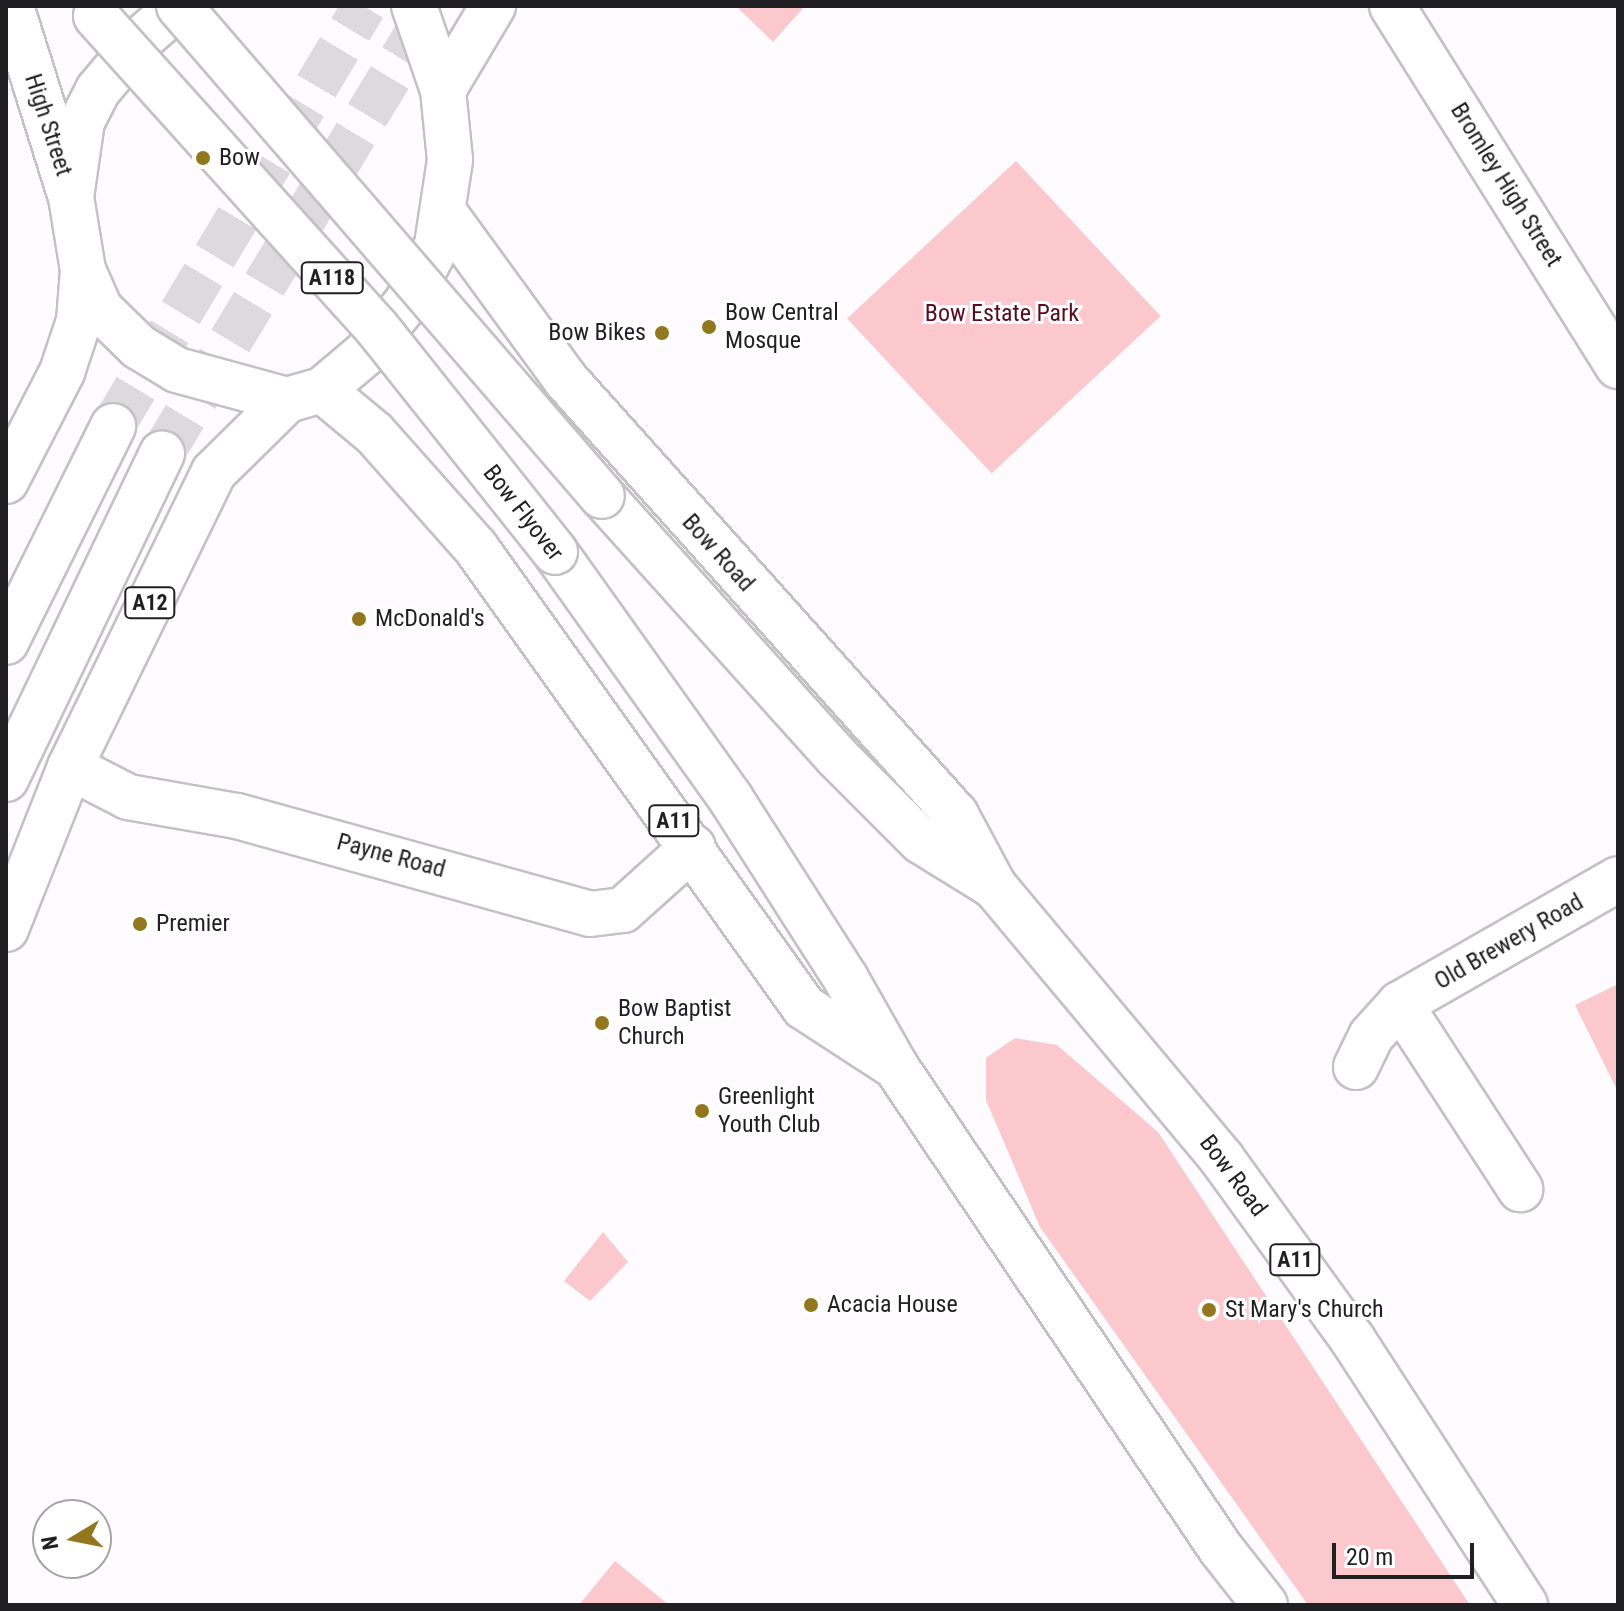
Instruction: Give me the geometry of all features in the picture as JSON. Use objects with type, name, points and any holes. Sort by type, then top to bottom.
[{"type":"main road","name":"High Street","points":[[11,6],[71,197]]},
{"type":"main road","name":"Bow Flyover","points":[[86,6],[377,328],[555,552],[731,799],[846,979],[896,1067]]},
{"type":"main road","points":[[6,481],[62,372],[79,321],[83,270],[71,197],[82,121],[98,90],[140,40],[179,6]]},
{"type":"main road","name":"Bow Road","points":[[179,6],[602,496],[837,757],[921,841],[994,886]]},
{"type":"main road","name":"A12","points":[[6,929],[70,767],[214,472],[304,395],[366,353],[407,302],[437,245],[445,214],[450,160],[443,90],[414,6]]},
{"type":"main road","points":[[443,90],[493,6]]},
{"type":"main road","name":"Bromley High Street","points":[[1392,6],[1618,366]]},
{"type":"main road","name":"Bow Road","points":[[445,214],[566,380],[956,815],[994,886],[1222,1159],[1353,1340],[1525,1605]]},
{"type":"main road","points":[[83,270],[100,309],[139,347],[177,370],[304,395]]},
{"type":"main road","name":"A11","points":[[304,395],[374,433],[476,548],[693,847],[804,1007],[896,1067],[1110,1387],[1265,1605]]},
{"type":"main road","points":[[6,642],[113,426]]},
{"type":"main road","name":"A12","points":[[6,779],[162,454]]},
{"type":"main road","name":"Payne Road","points":[[70,767],[128,797],[267,824],[590,914],[623,910],[693,847]]},
{"type":"main road","name":"Old Brewery Road","points":[[1356,1067],[1371,1036],[1400,1004],[1618,879]]},
{"type":"main road","points":[[1400,1004],[1520,1189]]},
{"type":"green space","points":[[736,6],[805,6],[773,42]]},
{"type":"green space","name":"Bow Estate Park","points":[[1016,161],[1161,316],[992,474],[847,319]]},
{"type":"green space","points":[[1618,984],[1618,1092],[1575,1005]]},
{"type":"green space","points":[[1015,1038],[1057,1045],[1158,1132],[1470,1605],[1308,1605],[1040,1227],[986,1100],[986,1058]]},
{"type":"green space","points":[[603,1232],[628,1262],[590,1301],[564,1281]]},
{"type":"green space","points":[[615,1561],[669,1605],[579,1605]]},
{"type":"pier","points":[[62,6],[176,6],[163,60],[112,185],[58,269],[38,290],[6,309],[6,104],[46,47]]},
{"type":"tunnel","points":[[113,426],[364,6]]},
{"type":"tunnel","points":[[162,454],[433,6]]},
{"type":"place","name":"Bow","points":[[203,158]]},
{"type":"place","name":"Bow Central Mosque","points":[[709,327]]},
{"type":"place","name":"Bow Bikes","points":[[662,333]]},
{"type":"place","name":"McDonald's","points":[[359,619]]},
{"type":"place","name":"Premier","points":[[140,924]]},
{"type":"place","name":"Bow Baptist Church","points":[[602,1023]]},
{"type":"place","name":"Greenlight Youth Club","points":[[702,1111]]},
{"type":"place","name":"Acacia House","points":[[811,1305]]},
{"type":"place","name":"St Mary's Church","points":[[1209,1310]]}]
